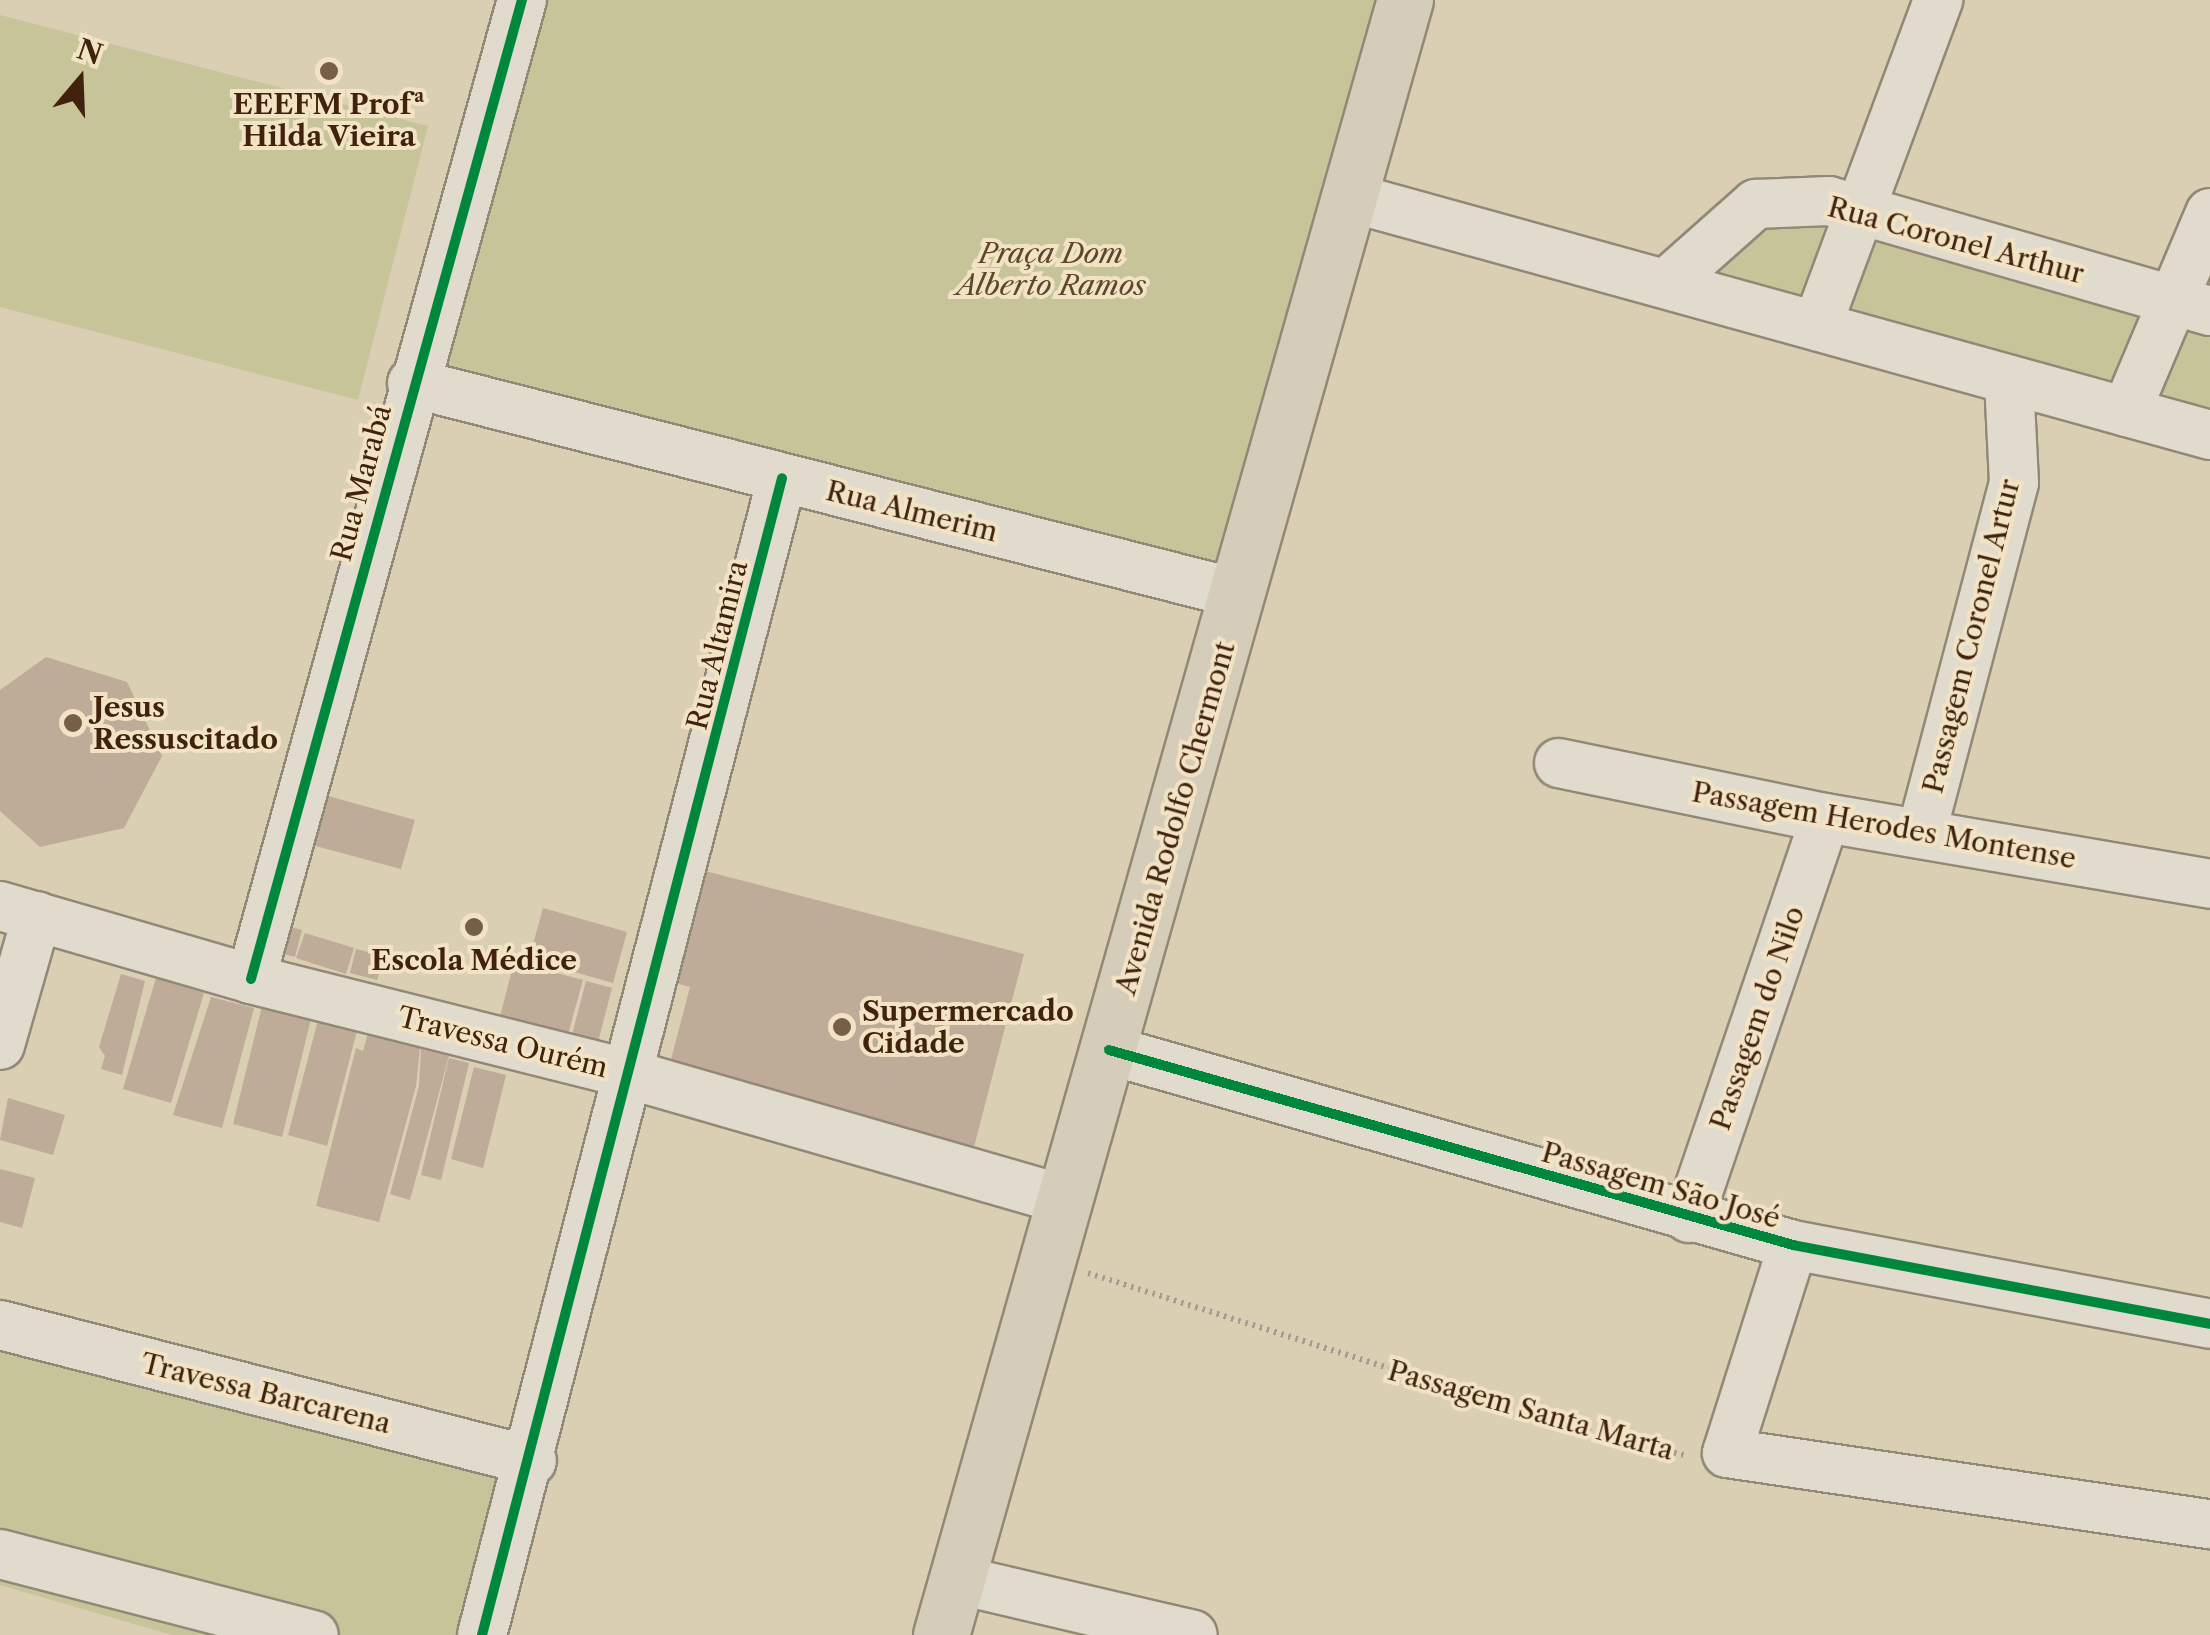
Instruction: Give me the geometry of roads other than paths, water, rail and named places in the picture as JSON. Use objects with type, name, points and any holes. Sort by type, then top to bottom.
[{"type":"main road","name":"Avenida Rodolfo Chermont","points":[[940,1635],[1405,0]]},
{"type":"street","name":"Rua Marabá","points":[[251,979],[412,384],[522,0]]},
{"type":"street","points":[[1817,326],[1856,210],[1938,0]]},
{"type":"street","points":[[1349,197],[1668,282],[2210,435]]},
{"type":"street","name":"Rua Coronel Arthur","points":[[1668,282],[1756,204],[1829,201],[2191,306]]},
{"type":"street","points":[[2126,412],[2191,306],[2210,213]]},
{"type":"street","name":"Passagem Coronel Artur","points":[[1922,831],[2014,483],[2010,380]]},
{"type":"street","name":"Rua Almerim","points":[[412,384],[1239,594]]},
{"type":"street","name":"Rua Altamira","points":[[482,1635],[532,1461],[782,478]]},
{"type":"street","name":"Passagem Herodes Montense","points":[[1559,763],[1825,818],[1922,831],[2210,884]]},
{"type":"street","name":"Passagem do Nilo","points":[[1689,1218],[1825,818]]},
{"type":"street","points":[[0,1045],[19,911]]},
{"type":"street","name":"Travessa Ourém","points":[[19,911],[251,979],[632,1075],[1062,1199]]},
{"type":"street","name":"Passagem São José","points":[[1109,1050],[1794,1245],[2210,1324]]},
{"type":"street","points":[[1794,1245],[1727,1453],[2210,1524]]},
{"type":"street","name":"Travessa Barcarena","points":[[0,1325],[532,1461]]},
{"type":"street","points":[[0,1554],[314,1635]]},
{"type":"street","points":[[955,1579],[1192,1635]]},
{"type":"place","name":"EEEFM Profª Hilda Vieira","points":[[329,71]]},
{"type":"place","name":"Jesus Ressuscitado","points":[[73,723]]},
{"type":"place","name":"Escola Médice","points":[[474,927]]},
{"type":"place","name":"Supermercado Cidade","points":[[842,1027]]},
{"type":"park label","name":"Praça Dom Alberto Ramos","points":[[1051,269]]}]
